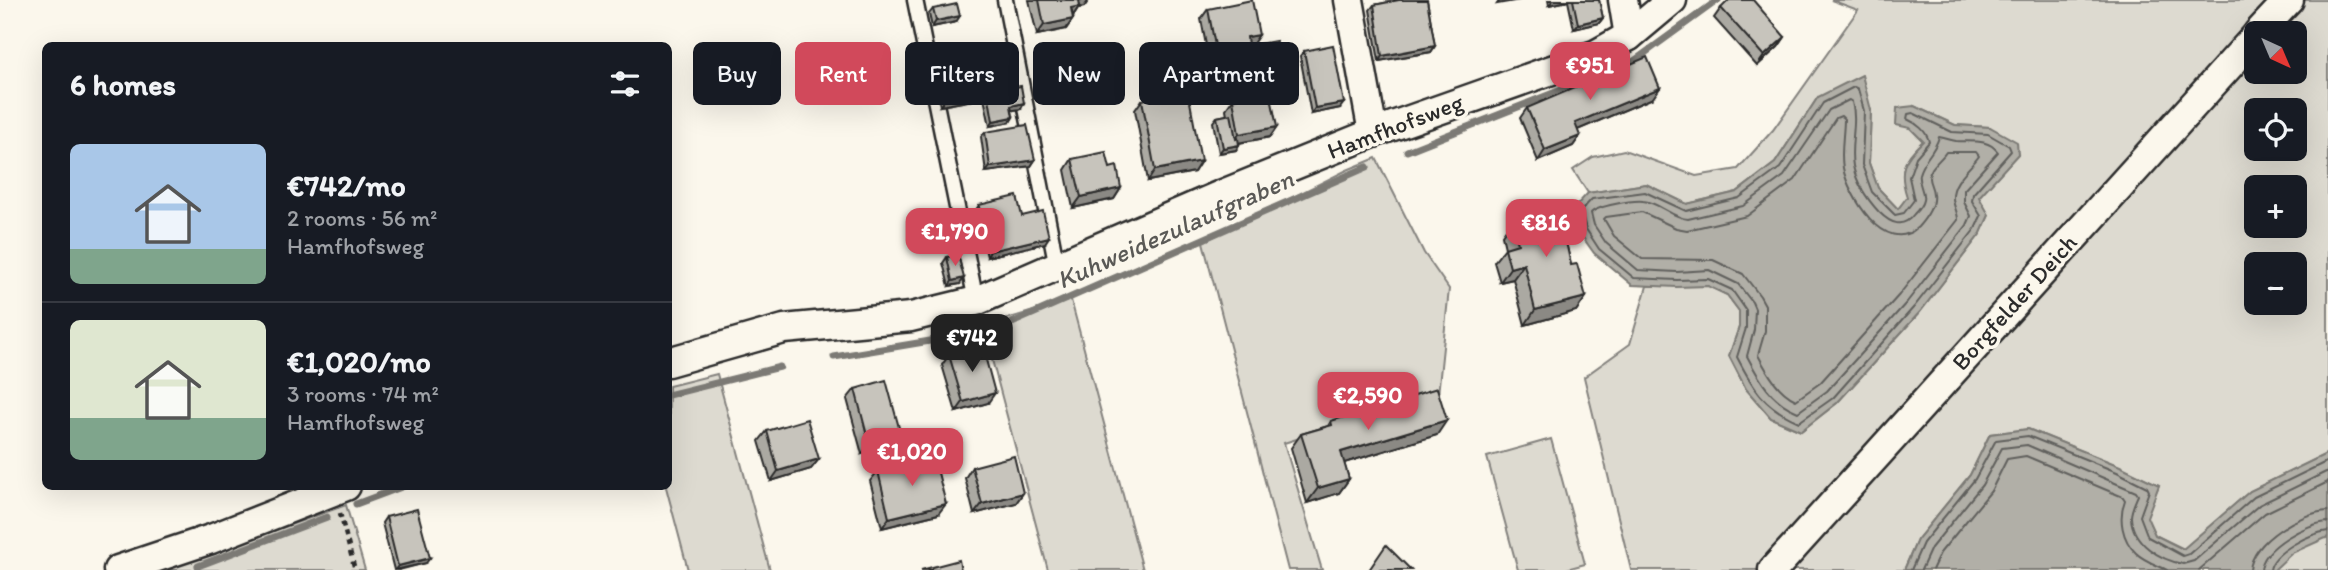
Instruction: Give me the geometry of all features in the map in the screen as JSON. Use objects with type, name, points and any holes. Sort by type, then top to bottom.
[{"type":"street","points":[[1349,0],[1373,133]]},
{"type":"street","points":[[1623,0],[1629,36]]},
{"type":"street","name":"Hamfhofsweg","points":[[672,361],[784,329],[911,317],[976,302],[1223,194],[1373,133],[1597,54],[1629,36],[1672,0]]},
{"type":"street","name":"Borgfelder Deich","points":[[2269,21],[2289,0]]},
{"type":"street","name":"Borgfelder Deich","points":[[1773,570],[2244,48]]},
{"type":"street","points":[[118,570],[211,539],[337,490]]},
{"type":"lane","points":[[915,0],[976,302]]},
{"type":"lane","points":[[1005,0],[1057,267]]},
{"type":"path","points":[[340,490],[355,570]]},
{"type":"shaded area","points":[[1831,0],[2328,0],[2328,453],[2250,491],[2184,549],[2155,535],[2146,517],[2159,485],[2028,429],[1990,434],[1970,475],[1917,540],[1904,570],[1631,570],[1584,377],[1630,344],[1647,286],[1708,286],[1727,295],[1739,311],[1739,327],[1729,356],[1746,389],[1771,418],[1801,431],[1837,403],[1920,312],[1981,233],[1989,215],[1978,197],[2018,154],[1990,127],[1955,125],[1914,106],[1910,128],[1923,141],[1904,166],[1908,197],[1898,209],[1878,188],[1869,163],[1871,110],[1818,97],[1775,163],[1737,192],[1687,204],[1646,184],[1588,193],[1573,170],[1593,157],[1624,150],[1696,176],[1738,169],[1773,130],[1858,10]]},
{"type":"shaded area","points":[[1376,158],[1424,253],[1449,289],[1438,395],[1284,443],[1322,570],[1288,570],[1203,242]]},
{"type":"shaded area","points":[[1071,300],[1143,570],[1048,570],[983,326]]},
{"type":"shaded area","points":[[717,374],[770,570],[688,570],[667,490],[672,490],[672,385]]},
{"type":"shaded area","points":[[1551,439],[1585,564],[1563,570],[1518,570],[1487,457]]},
{"type":"shaded area","points":[[2328,502],[2328,570],[2200,570]]},
{"type":"shaded area","points":[[346,505],[365,570],[164,570]]},
{"type":"water","points":[[1862,75],[1871,110],[1869,163],[1878,188],[1898,209],[1907,197],[1903,180],[1904,166],[1923,141],[1910,128],[1896,125],[1897,108],[1914,106],[1955,125],[1990,127],[2017,142],[2018,154],[1979,197],[1989,215],[1981,233],[1920,312],[1837,403],[1801,431],[1771,418],[1746,389],[1729,356],[1739,327],[1739,311],[1727,295],[1708,286],[1632,285],[1594,253],[1579,232],[1573,209],[1588,193],[1646,184],[1687,204],[1737,192],[1775,163],[1818,97]]},
{"type":"water","points":[[2028,429],[2120,466],[2159,485],[2147,517],[2155,535],[2183,549],[2250,491],[2328,453],[2328,537],[2292,553],[2274,570],[1904,570],[1917,540],[1970,475],[1990,434]]},
{"type":"building","points":[[1039,0],[1079,0],[1080,6],[1071,8],[1073,19],[1044,25]]},
{"type":"building","points":[[1252,0],[1259,35],[1247,37],[1248,42],[1214,42],[1208,9]]},
{"type":"building","points":[[1399,0],[1427,0],[1435,46],[1382,56],[1374,5]]},
{"type":"building","points":[[1573,0],[1599,0],[1603,18],[1578,24]]},
{"type":"building","points":[[1729,0],[1753,0],[1785,37],[1764,56],[1721,8]]},
{"type":"building","points":[[957,4],[960,16],[936,21],[933,9]]},
{"type":"building","points":[[1333,45],[1344,103],[1315,108],[1304,51]]},
{"type":"building","points":[[1647,57],[1660,88],[1575,123],[1580,136],[1545,150],[1527,108]]},
{"type":"building","points":[[1019,86],[1021,86],[1024,103],[1019,104]]},
{"type":"building","points":[[990,105],[1015,105],[1011,106],[1013,117],[993,121]]},
{"type":"building","points":[[1143,105],[1191,105],[1201,161],[1155,170]]},
{"type":"building","points":[[1234,105],[1273,105],[1277,127],[1239,134]]},
{"type":"building","points":[[1231,114],[1239,145],[1223,148],[1217,117]]},
{"type":"building","points":[[1027,125],[1035,160],[990,167],[985,132]]},
{"type":"building","points":[[1106,152],[1110,168],[1117,166],[1121,188],[1081,197],[1072,159]]},
{"type":"building","points":[[1017,196],[1022,216],[1043,211],[1049,237],[990,251],[979,205]]},
{"type":"building","points":[[1562,207],[1571,241],[1566,242],[1571,265],[1577,264],[1586,297],[1535,310],[1524,264],[1510,268],[1505,248],[1518,244],[1512,221]]},
{"type":"building","points":[[958,255],[964,278],[952,281],[947,257]]},
{"type":"building","points":[[982,345],[995,393],[963,402],[949,355]]},
{"type":"building","points":[[886,380],[901,435],[869,443],[855,389]]},
{"type":"building","points":[[1437,388],[1447,420],[1341,452],[1349,479],[1318,488],[1301,434],[1332,425],[1331,421]]},
{"type":"building","points":[[807,419],[819,459],[778,471],[767,431]]},
{"type":"building","points":[[1014,456],[1023,493],[982,504],[972,467]]},
{"type":"building","points":[[934,457],[946,504],[889,518],[878,471]]},
{"type":"building","points":[[417,509],[430,558],[398,566],[386,517]]},
{"type":"building","points":[[1386,545],[1411,570],[1369,570]]},
{"type":"building","points":[[959,560],[961,570],[921,570]]},
{"type":"waterway","name":"Kuhweidezulaufgraben","points":[[1407,151],[1634,61],[1718,0]]},
{"type":"waterway","name":"Kuhweidezulaufgraben","points":[[834,357],[996,330],[1367,167]]},
{"type":"waterway","name":"Kuhweidezulaufgraben","points":[[672,394],[780,367]]},
{"type":"waterway","name":"Kuhweidezulaufgraben","points":[[356,504],[393,490]]},
{"type":"waterway","name":"Kuhweidezulaufgraben","points":[[198,566],[327,517]]}]
